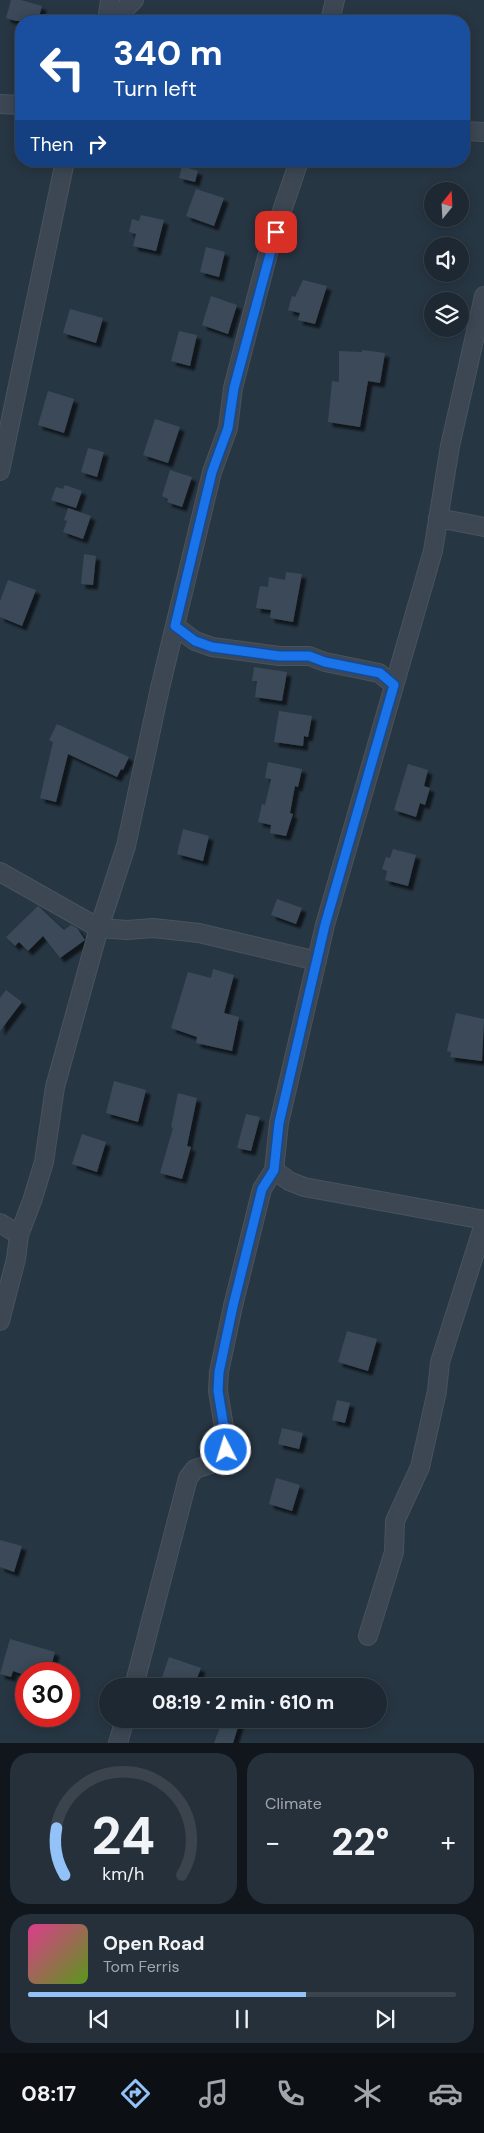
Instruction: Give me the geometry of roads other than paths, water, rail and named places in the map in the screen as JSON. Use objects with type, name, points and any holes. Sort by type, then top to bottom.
[{"type":"street","points":[[108,15],[110,0]]},
{"type":"street","points":[[119,15],[134,0]]},
{"type":"street","points":[[331,15],[335,0]]},
{"type":"street","points":[[0,104],[15,105]]},
{"type":"street","points":[[470,131],[484,132]]},
{"type":"street","points":[[0,471],[64,167]]},
{"type":"street","points":[[0,1321],[16,1259],[19,1235],[44,1162],[54,1087],[99,928],[126,846],[175,626],[212,472],[228,428],[234,388],[254,308],[270,246],[297,167]]},
{"type":"street","points":[[136,1678],[188,1478],[195,1469],[217,1462],[226,1450],[218,1391],[219,1372],[235,1296],[262,1189],[274,1170],[279,1123],[316,961],[433,551],[450,446],[484,296]]},
{"type":"street","points":[[438,518],[484,527]]},
{"type":"street","points":[[175,626],[189,638],[206,645],[279,656],[309,656],[325,662],[380,673],[394,685]]},
{"type":"street","points":[[0,872],[99,928],[127,930],[154,928],[199,933],[316,961]]},
{"type":"street","points":[[274,1170],[288,1181],[304,1187],[483,1218],[440,1362],[437,1391],[420,1467],[395,1520],[394,1552],[368,1636]]},
{"type":"street","points":[[0,1223],[19,1235]]},
{"type":"street","points":[[118,1743],[122,1728]]}]
